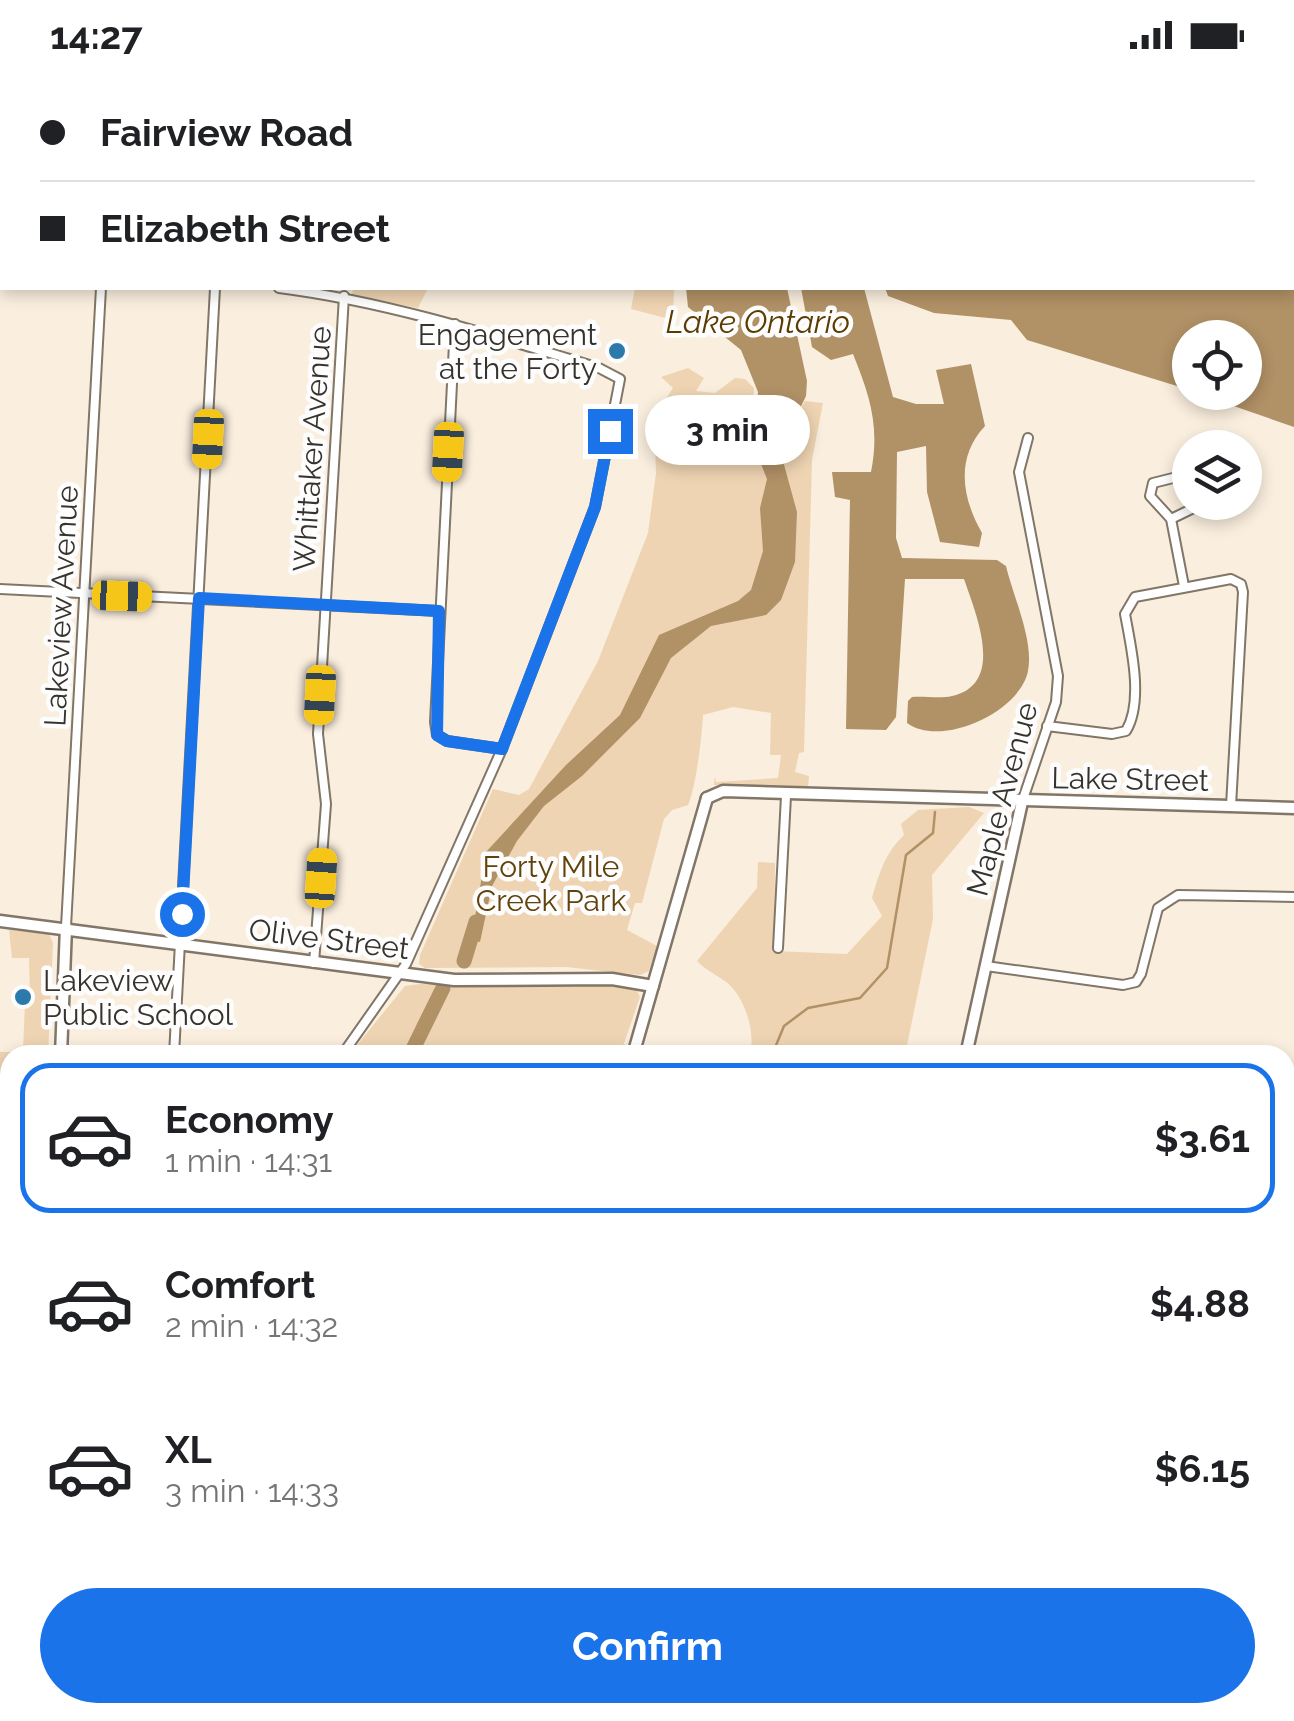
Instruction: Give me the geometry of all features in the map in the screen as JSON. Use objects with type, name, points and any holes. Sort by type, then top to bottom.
[{"type":"street","name":"Lakeview Avenue","points":[[66,928],[101,290]]},
{"type":"street","points":[[175,1045],[216,290]]},
{"type":"street","points":[[295,290],[344,296],[455,324],[599,368],[620,379],[595,507],[502,749],[400,974],[349,1045]]},
{"type":"street","name":"Whittaker Avenue","points":[[314,963],[326,804],[318,734],[344,296]]},
{"type":"street","points":[[455,324],[439,611],[437,735],[447,741],[502,749]]},
{"type":"street","name":"Maple Avenue","points":[[968,1045],[1022,802],[1048,726],[1058,676],[1019,472],[1028,438]]},
{"type":"street","points":[[1172,478],[1153,484],[1150,496],[1171,519],[1184,586]]},
{"type":"street","points":[[1048,726],[1126,731],[1131,719],[1134,664],[1125,614],[1135,597],[1231,579],[1241,584],[1244,592],[1230,806]]},
{"type":"street","points":[[0,589],[439,611]]},
{"type":"street","points":[[778,948],[786,796]]},
{"type":"street","name":"Lake Street","points":[[653,986],[708,798],[786,796],[1294,808]]},
{"type":"street","points":[[986,966],[1123,985],[1136,982],[1141,974],[1158,908],[1165,900],[1178,895],[1294,897]]},
{"type":"street","name":"Olive Street","points":[[0,921],[454,980],[612,980],[653,986]]},
{"type":"street","points":[[61,1045],[66,928]]},
{"type":"street","points":[[636,1045],[653,986]]},
{"type":"green space","points":[[353,290],[427,290],[418,308],[352,295]]},
{"type":"green space","points":[[635,290],[674,290],[673,320],[631,309]]},
{"type":"green space","name":"Forty Mile Creek Park","points":[[688,368],[704,378],[696,391],[715,393],[735,378],[745,379],[754,388],[753,408],[782,442],[805,401],[823,403],[812,460],[804,752],[799,753],[795,772],[809,776],[808,788],[714,785],[715,776],[716,782],[778,778],[781,755],[770,755],[771,713],[733,707],[703,715],[691,797],[688,805],[672,810],[664,819],[642,903],[635,903],[627,930],[657,946],[649,971],[640,975],[566,967],[425,968],[419,964],[420,955],[493,789],[519,795],[529,789],[598,661],[648,533],[656,473],[654,417],[673,388],[661,377]]},
{"type":"green space","points":[[969,807],[984,813],[932,875],[933,919],[907,1045],[751,1045],[751,1029],[743,1005],[731,987],[697,961],[757,888],[758,862],[775,863],[774,951],[847,954],[882,916],[872,898],[880,872],[904,835],[901,824],[918,810]]},
{"type":"green space","points":[[9,930],[49,934],[53,943],[48,1045],[23,1045],[25,1001],[30,1000],[29,958],[12,958]]},
{"type":"green space","name":"Forty Mile Creek Park","points":[[405,986],[619,986],[636,988],[640,997],[623,1045],[357,1045]]},
{"type":"water","points":[[686,290],[787,290],[807,381],[806,396],[780,450],[797,512],[795,562],[781,600],[766,615],[711,626],[671,658],[640,718],[582,776],[544,806],[517,841],[492,886],[480,942],[466,939],[474,923],[486,852],[566,765],[620,715],[659,635],[738,601],[751,590],[763,551],[760,508],[767,479],[755,449],[758,392],[741,350],[688,307]]},
{"type":"water","points":[[801,290],[865,290],[893,397],[916,404],[944,404],[936,370],[971,364],[985,426],[969,451],[965,478],[970,506],[982,533],[979,547],[940,542],[927,492],[926,446],[897,452],[896,538],[902,558],[997,560],[1006,566],[1026,632],[1028,671],[1010,700],[977,722],[939,731],[922,730],[907,723],[908,701],[912,697],[947,697],[969,689],[983,663],[983,646],[964,579],[905,579],[896,717],[886,730],[846,729],[850,500],[835,497],[832,472],[871,472],[874,426],[869,398],[853,354],[831,360],[812,347]]},
{"type":"water","name":"Lake Ontario","points":[[886,290],[1294,290],[1294,427],[1245,410],[1262,410],[1262,320],[1172,320],[1172,384],[1027,340],[1011,320],[934,313],[888,296]]},
{"type":"waterway","points":[[776,1045],[784,1026],[808,1008],[860,998],[887,968],[906,855],[933,833],[935,812]]},
{"type":"waterway","points":[[464,961],[476,922]]},
{"type":"waterway","points":[[415,1045],[443,988]]},
{"type":"place","name":"Engagement at the Forty","points":[[617,351]]},
{"type":"place","name":"Lakeview Public School","points":[[23,997]]},
{"type":"route","points":[[182,914],[199,598],[439,611],[437,735],[447,741],[502,749],[595,507],[610,431]]}]
